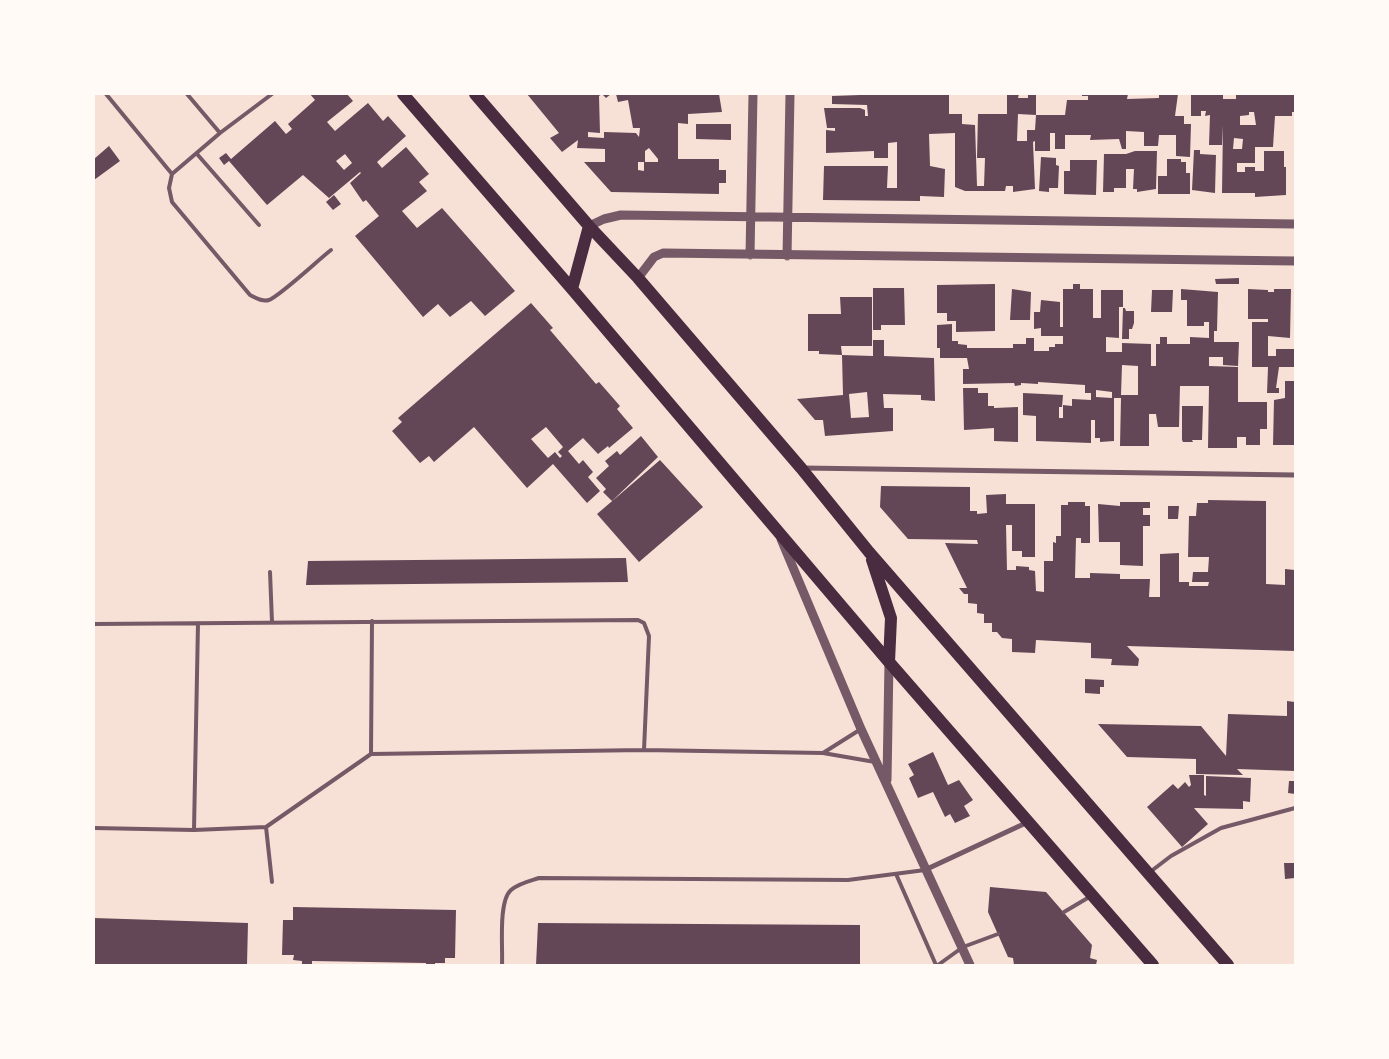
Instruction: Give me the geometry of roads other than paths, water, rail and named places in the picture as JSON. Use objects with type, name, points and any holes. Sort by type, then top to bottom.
[{"type":"main road","points":[[403,94],[572,289],[889,662],[1153,965]]},
{"type":"main road","points":[[474,94],[589,226],[638,278],[801,468],[869,552],[1228,965]]},
{"type":"main road","points":[[572,289],[589,226]]},
{"type":"main road","points":[[869,552],[891,618],[889,662]]},
{"type":"street","points":[[750,255],[753,94]]},
{"type":"street","points":[[787,256],[790,94]]},
{"type":"street","points":[[589,226],[604,219],[621,215],[1295,224]]},
{"type":"street","points":[[638,278],[654,257],[664,254],[1295,261]]},
{"type":"street","points":[[801,468],[1295,475]]},
{"type":"street","points":[[774,526],[861,729],[970,965]]},
{"type":"street","points":[[886,783],[889,662]]},
{"type":"street","points":[[927,869],[1029,822]]},
{"type":"lane","points":[[106,94],[172,174]]},
{"type":"lane","points":[[187,94],[220,133]]},
{"type":"lane","points":[[272,94],[220,133],[172,174],[169,188],[172,202],[250,295],[256,298],[263,300],[274,296],[331,250]]},
{"type":"lane","points":[[197,154],[259,225]]},
{"type":"lane","points":[[270,572],[272,622]]},
{"type":"lane","points":[[94,624],[631,618],[644,622],[649,636],[644,750]]},
{"type":"lane","points":[[371,754],[372,621]]},
{"type":"lane","points":[[194,830],[198,623]]},
{"type":"lane","points":[[823,753],[861,729]]},
{"type":"lane","points":[[94,828],[194,830],[266,827],[371,754],[644,750],[823,753],[877,763]]},
{"type":"lane","points":[[1148,874],[1171,856],[1221,828],[1295,808]]},
{"type":"lane","points":[[266,827],[272,882]]},
{"type":"lane","points":[[502,965],[504,901],[510,891],[519,884],[539,878],[848,880],[927,869]]},
{"type":"lane","points":[[896,874],[937,965],[963,947],[998,934]]},
{"type":"lane","points":[[1064,912],[1092,895]]}]
